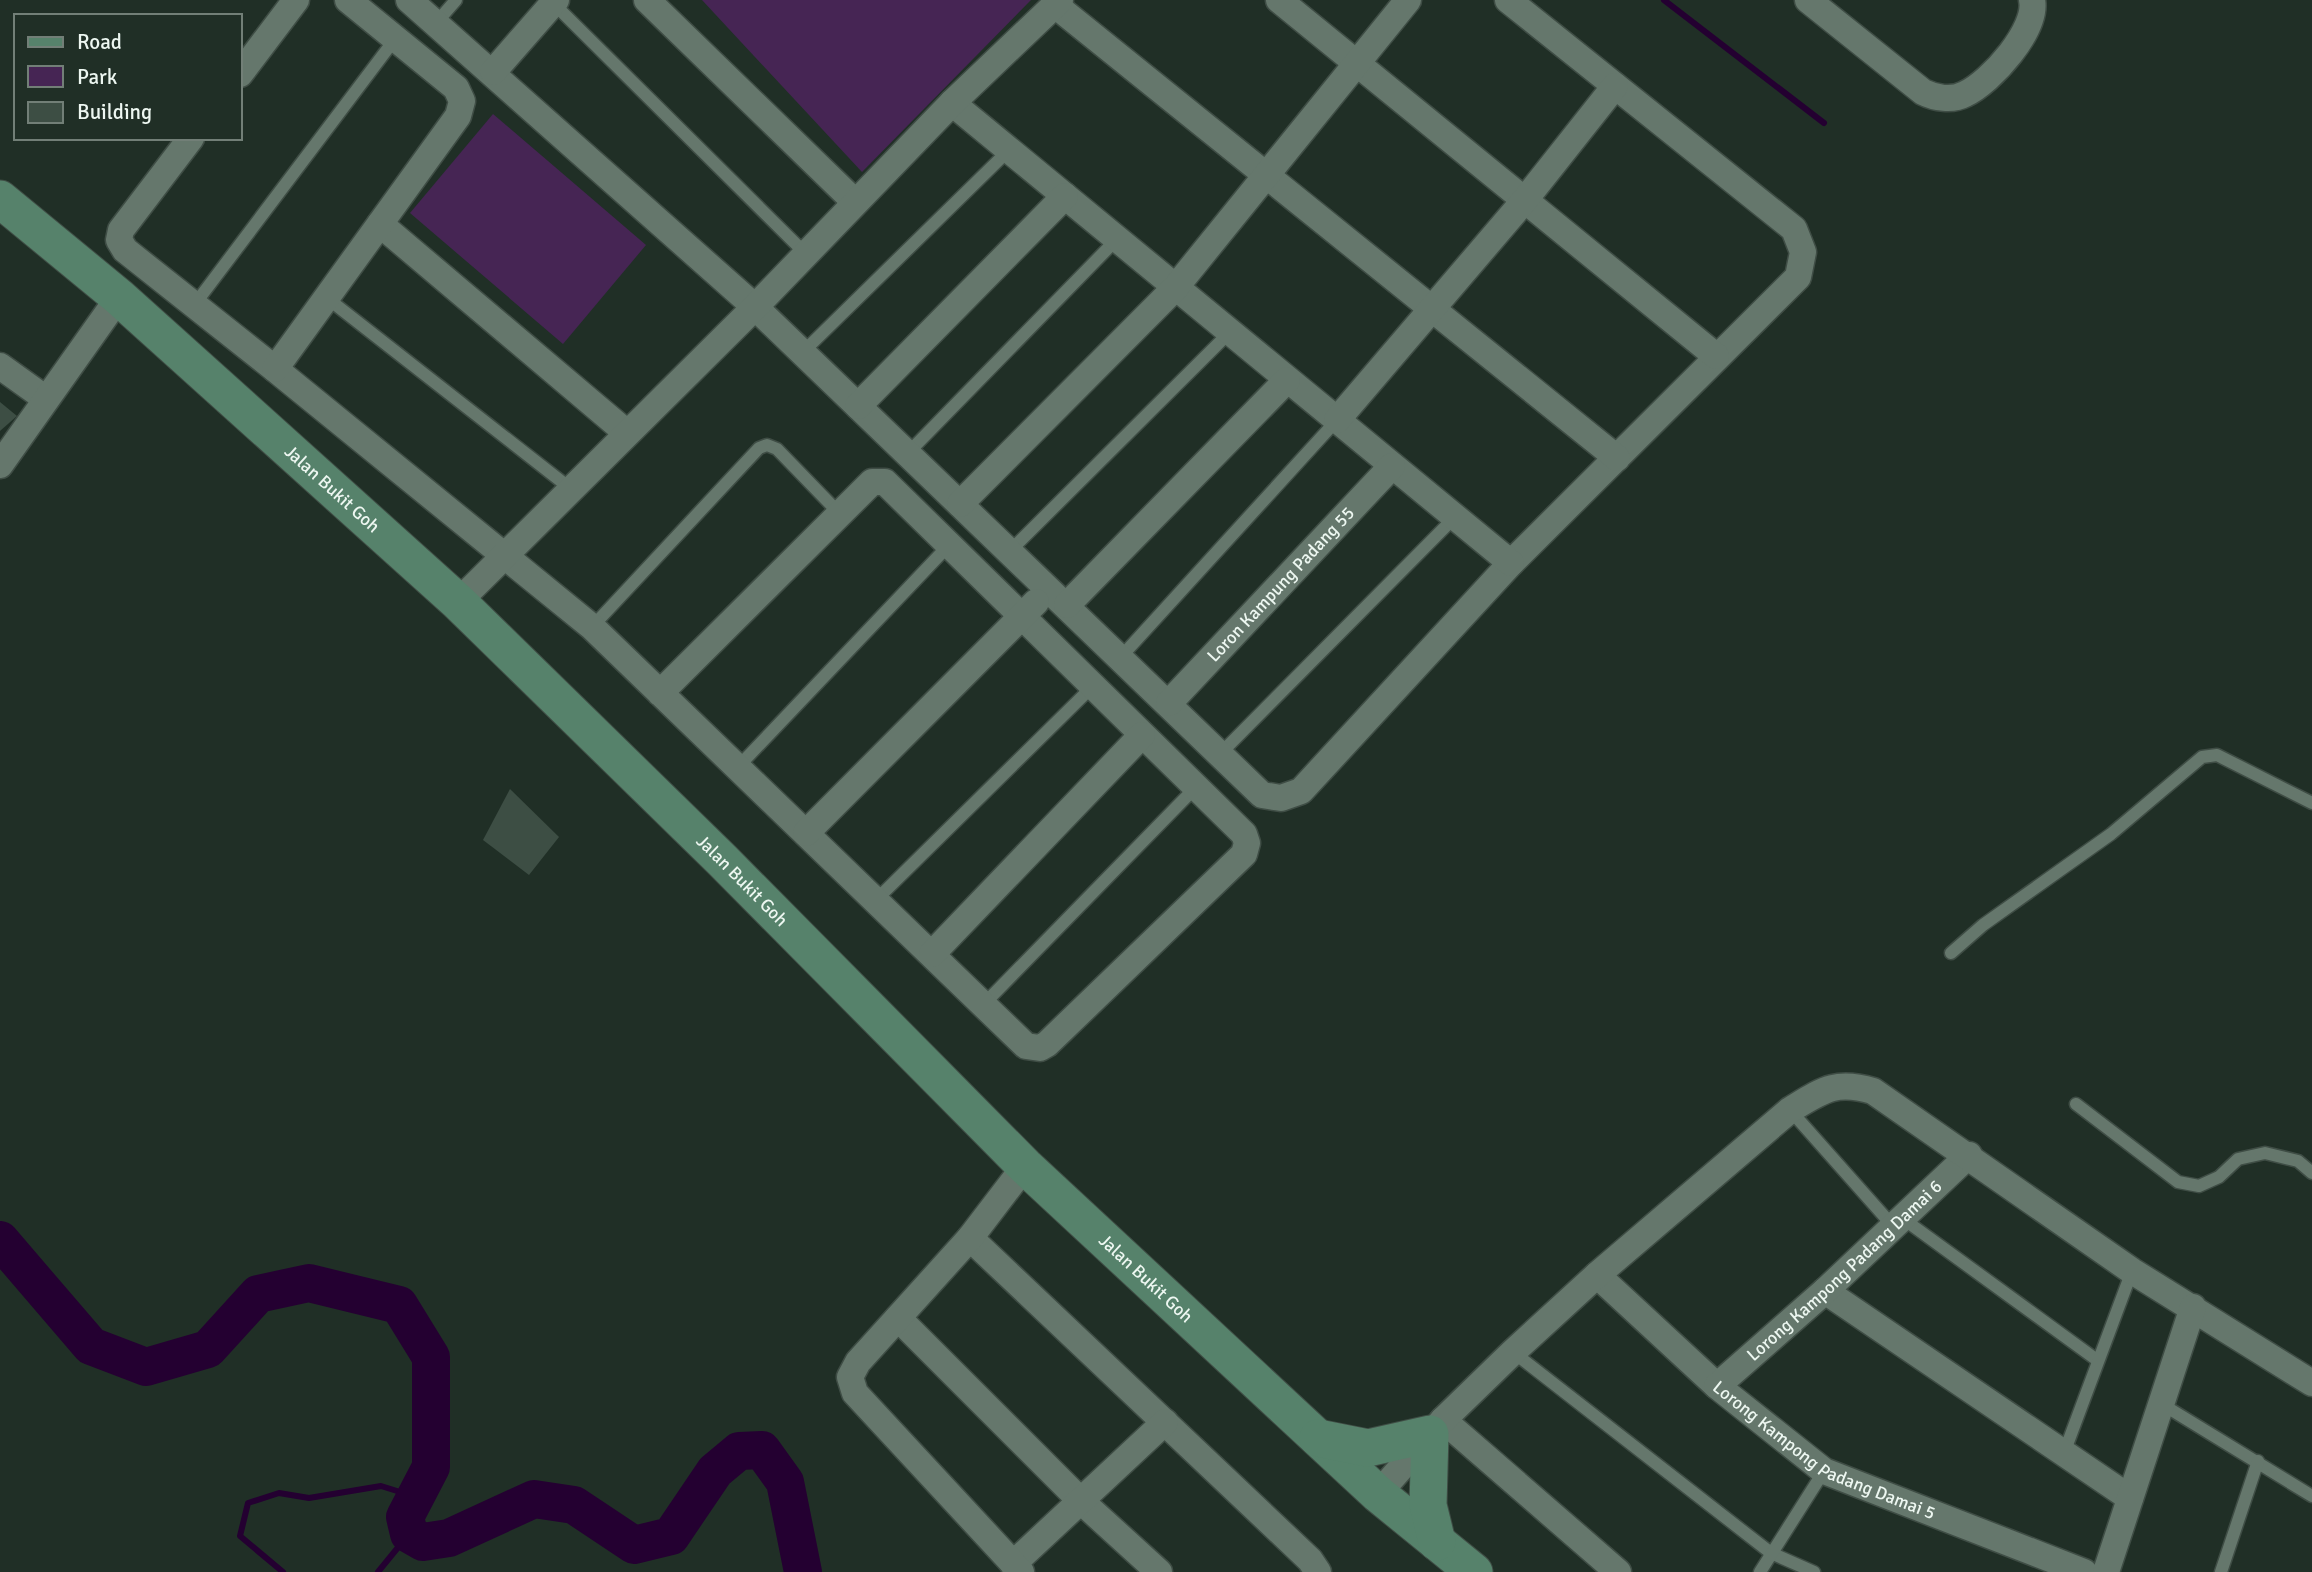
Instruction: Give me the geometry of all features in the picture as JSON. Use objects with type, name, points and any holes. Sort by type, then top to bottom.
[{"type":"main road","name":"Jalan Bukit Goh","points":[[0,199],[119,297],[458,602],[722,860],[1025,1166],[1378,1494],[1474,1572]]},
{"type":"main road","points":[[1318,1438],[1368,1448],[1436,1427],[1429,1505],[1437,1542]]},
{"type":"street","points":[[242,71],[296,0]]},
{"type":"street","points":[[275,369],[458,116],[462,102],[456,88],[348,0]]},
{"type":"street","points":[[410,0],[755,307],[1262,795],[1281,798],[1301,791],[1511,564],[1716,356],[1798,277],[1803,252],[1794,229],[1508,0]]},
{"type":"street","points":[[647,0],[855,202]]},
{"type":"street","points":[[1279,0],[1716,356]]},
{"type":"street","points":[[960,503],[1175,288],[1408,0]]},
{"type":"street","points":[[1808,0],[1923,92],[1945,98],[1965,95],[1990,75],[2028,30],[2033,13],[2032,0]]},
{"type":"street","points":[[493,72],[555,1]]},
{"type":"street","points":[[458,602],[755,307],[952,103],[1058,3],[1432,311],[1617,458]]},
{"type":"street","points":[[1337,421],[1524,201],[1615,86]]},
{"type":"street","points":[[952,103],[1511,564]]},
{"type":"street","points":[[189,140],[121,230],[119,240],[125,250],[592,628],[1026,1046],[1040,1048],[1047,1044],[1244,854],[1247,844],[1244,834],[1197,786],[885,482],[872,482],[660,693]]},
{"type":"street","points":[[858,406],[1065,196]]},
{"type":"street","points":[[380,224],[627,433]]},
{"type":"street","points":[[0,465],[119,297]]},
{"type":"street","points":[[0,366],[46,399]]},
{"type":"street","points":[[806,833],[1022,613],[1059,598],[1287,380]]},
{"type":"street","name":"Loron Kampung Padang 55","points":[[1169,703],[1392,466]]},
{"type":"street","points":[[932,954],[1142,735]]},
{"type":"street","points":[[1378,1494],[1436,1427],[1597,1275],[1790,1110],[1826,1088],[1848,1083],[1873,1090],[2132,1271],[2312,1383]]},
{"type":"street","name":"Lorong Kampong Padang Damai 6","points":[[1717,1386],[1825,1291],[1969,1155]]},
{"type":"street","points":[[1025,1166],[970,1238],[858,1362],[850,1377],[855,1394],[1017,1568],[1081,1501],[1165,1422]]},
{"type":"street","points":[[970,1238],[1310,1560],[1318,1572]]},
{"type":"street","name":"Lorong Kampong Padang Damai 5","points":[[1597,1275],[1717,1386],[1824,1471],[2084,1572]]},
{"type":"street","points":[[1825,1291],[2130,1498]]},
{"type":"street","points":[[2106,1572],[2193,1307]]},
{"type":"street","points":[[898,1318],[1081,1501],[1159,1572]]},
{"type":"street","points":[[1436,1427],[1618,1572]]},
{"type":"lane","points":[[436,23],[456,0]]},
{"type":"lane","points":[[555,1],[805,253]]},
{"type":"lane","points":[[195,304],[395,38]]},
{"type":"lane","points":[[802,354],[1009,150]]},
{"type":"lane","points":[[907,455],[1117,239]]},
{"type":"lane","points":[[327,298],[571,489]]},
{"type":"lane","points":[[1010,551],[1230,332]]},
{"type":"lane","points":[[1120,658],[1337,421]]},
{"type":"lane","points":[[592,628],[759,448],[767,445],[777,449],[839,513]]},
{"type":"lane","points":[[1219,755],[1455,517]]},
{"type":"lane","points":[[738,767],[950,544]]},
{"type":"lane","points":[[876,900],[1093,686]]},
{"type":"lane","points":[[1951,953],[1983,925],[2111,834],[2202,757],[2217,755],[2312,803]]},
{"type":"lane","points":[[984,1004],[1197,786]]},
{"type":"lane","points":[[2076,1104],[2178,1182],[2199,1186],[2219,1177],[2238,1159],[2265,1153],[2298,1161],[2312,1173]]},
{"type":"lane","points":[[1790,1110],[1897,1222],[2098,1360]]},
{"type":"lane","points":[[2064,1454],[2132,1271]]},
{"type":"lane","points":[[1513,1352],[1771,1553],[1814,1572]]},
{"type":"lane","points":[[2160,1403],[2312,1496]]},
{"type":"lane","points":[[2221,1572],[2258,1461]]},
{"type":"lane","points":[[1760,1572],[1824,1471]]},
{"type":"green space","points":[[702,0],[1031,0],[862,172]]},
{"type":"green space","points":[[493,114],[646,245],[563,344],[410,213]]},
{"type":"building","points":[[0,402],[17,416],[0,431]]},
{"type":"building","points":[[510,789],[559,837],[529,875],[483,840]]},
{"type":"waterway","points":[[1664,0],[1824,123]]},
{"type":"waterway","points":[[0,1240],[91,1346],[146,1367],[208,1349],[258,1294],[309,1283],[399,1305],[431,1357],[431,1467],[405,1517],[409,1534],[423,1542],[449,1538],[534,1499],[574,1505],[634,1545],[671,1536],[715,1471],[739,1451],[762,1450],[785,1482],[803,1572]]},
{"type":"waterway","points":[[283,1572],[240,1536],[248,1503],[279,1493],[309,1498],[381,1486],[413,1496]]},
{"type":"waterway","points":[[378,1572],[409,1534]]}]
